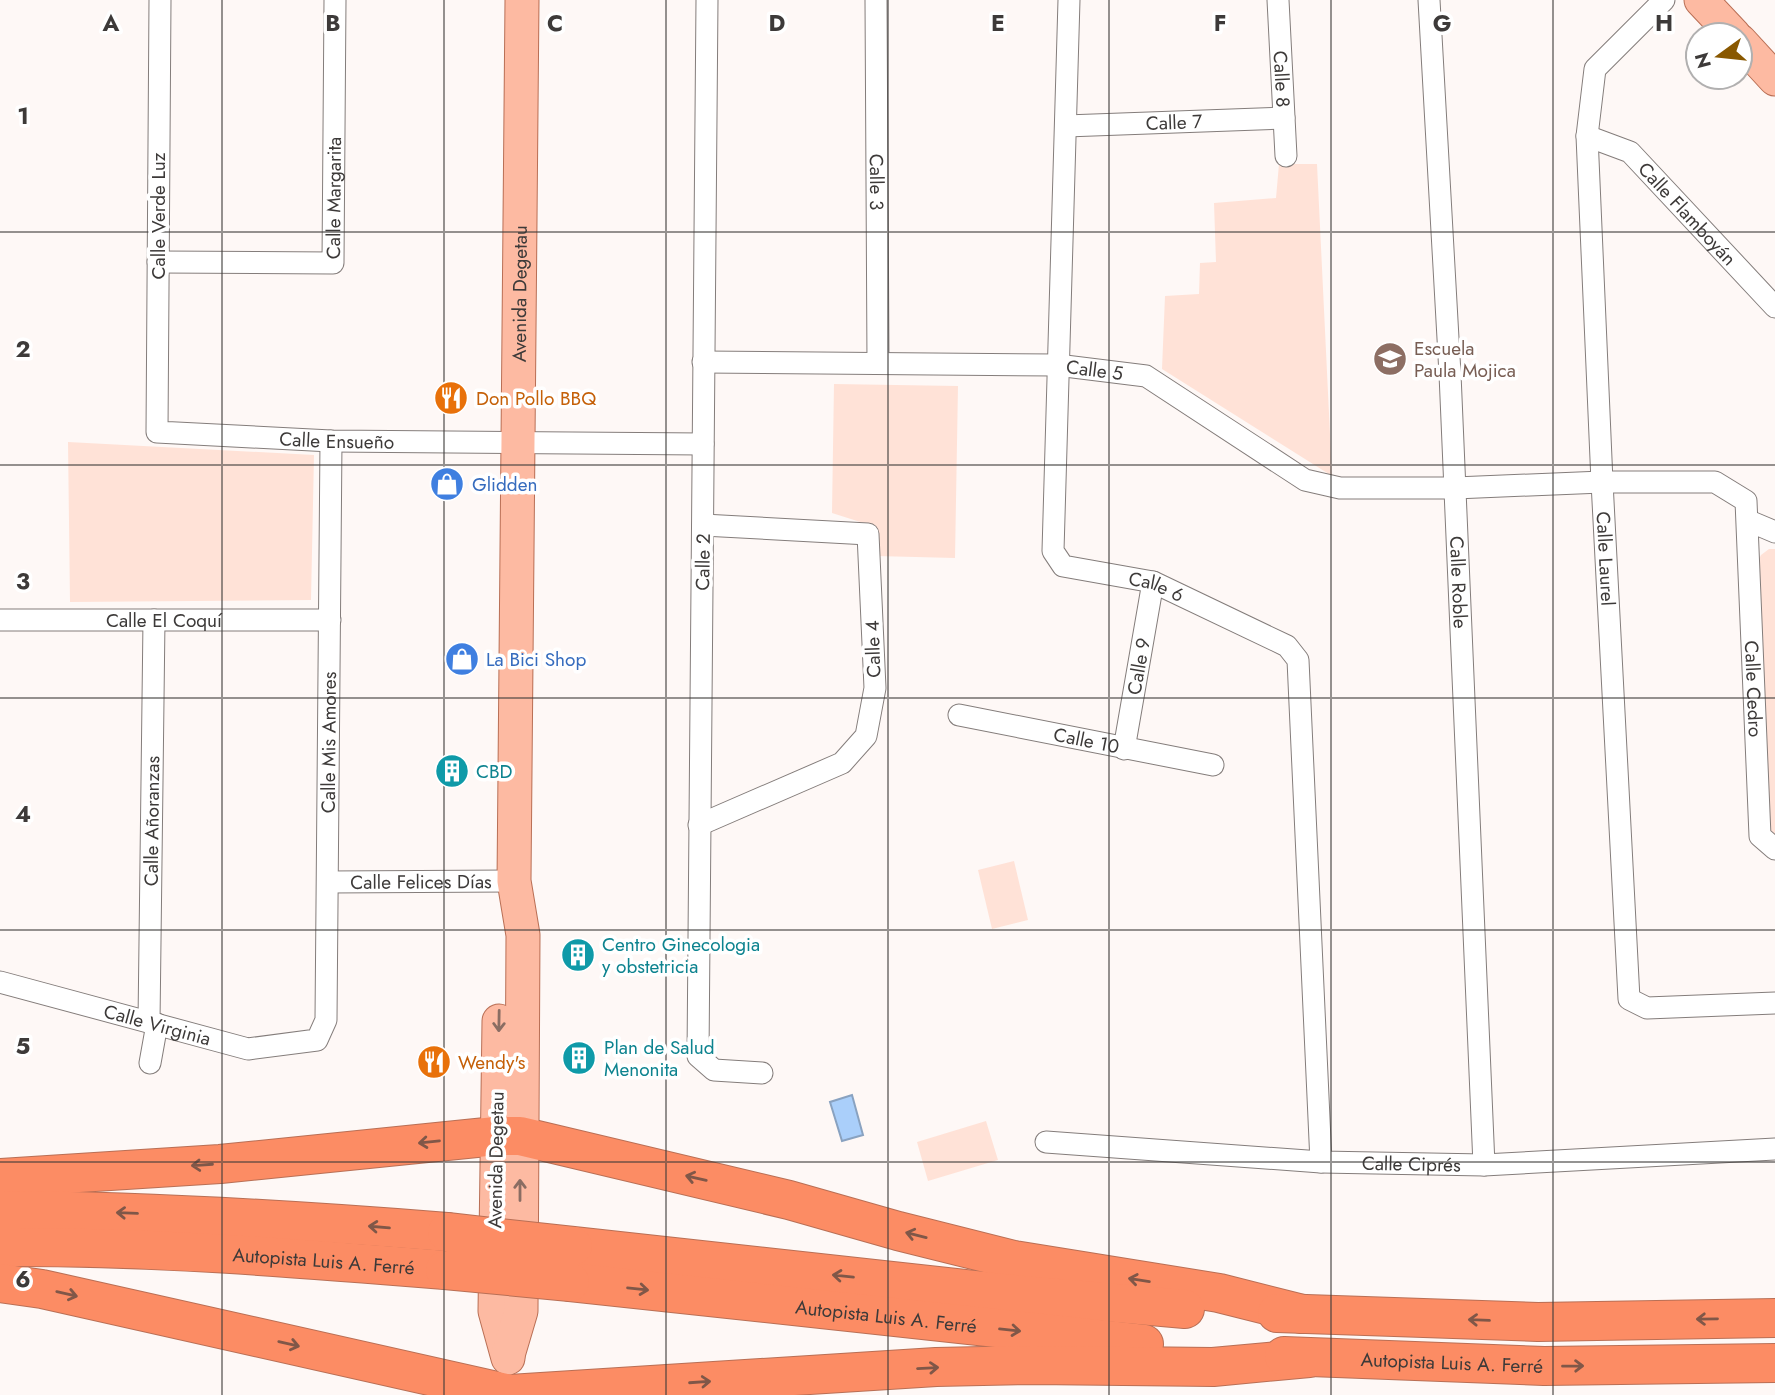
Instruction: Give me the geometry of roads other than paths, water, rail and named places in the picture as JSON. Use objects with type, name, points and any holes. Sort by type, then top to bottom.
[{"type":"highway","points":[[0,1178],[220,1164],[508,1136],[789,1200],[898,1231],[1014,1259],[1219,1293],[1302,1314]]},
{"type":"highway","name":"Autopista Luis A. Ferré","points":[[0,1210],[322,1222],[447,1232],[571,1264],[999,1329],[1309,1358],[1544,1366],[1775,1363]]},
{"type":"highway","name":"Autopista Luis A. Ferré","points":[[0,1247],[238,1254],[444,1270],[571,1264],[1131,1306],[1302,1314],[1538,1322],[1775,1318]]},
{"type":"highway","points":[[0,1283],[42,1289],[510,1394],[936,1367],[1213,1367],[1309,1358]]},
{"type":"main road","name":"Avenida Degetau","points":[[510,1394],[508,1355],[495,1311],[508,1136],[500,935],[514,881],[522,0]]},
{"type":"main road","points":[[1701,0],[1721,21]]},
{"type":"main road","points":[[1754,56],[1775,79]]},
{"type":"street","name":"Calle Verde Luz","points":[[157,432],[160,0]]},
{"type":"street","name":"Calle Margarita","points":[[158,262],[333,263],[335,0]]},
{"type":"street","name":"Calle 2","points":[[707,0],[698,1056],[714,1070],[762,1073]]},
{"type":"street","name":"Calle 3","points":[[876,0],[878,363]]},
{"type":"street","name":"Calle 6","points":[[1069,0],[1054,551],[1063,566],[1153,582],[1287,646],[1298,660],[1321,1162]]},
{"type":"street","name":"Calle 8","points":[[1278,0],[1286,156]]},
{"type":"street","name":"Calle Roble","points":[[1429,0],[1455,488],[1484,1164]]},
{"type":"street","name":"Calle Laurel","points":[[1664,0],[1595,69],[1587,136],[1629,999],[1647,1008],[1775,1003]]},
{"type":"street","name":"Calle 7","points":[[1066,126],[1284,118]]},
{"type":"street","name":"Calle Flamboyán","points":[[1587,136],[1630,152],[1775,307]]},
{"type":"street","name":"Calle 5","points":[[703,362],[1057,365],[1146,376],[1305,480],[1340,488],[1455,488]]},
{"type":"street","name":"Calle Ensueño","points":[[157,432],[331,441],[703,444]]},
{"type":"street","name":"Calle Mis Amores","points":[[317,1040],[327,1020],[331,441]]},
{"type":"street","name":"Calle Cedro","points":[[1455,488],[1602,482],[1714,482],[1746,501],[1749,521],[1760,836],[1775,849]]},
{"type":"street","points":[[1749,521],[1775,532]]},
{"type":"street","name":"Calle 4","points":[[699,825],[842,763],[866,736],[875,688],[868,534],[703,525]]},
{"type":"street","name":"Calle 9","points":[[1124,749],[1153,582]]},
{"type":"street","name":"Calle El Coquí","points":[[0,620],[331,620]]},
{"type":"street","name":"Calle Añoranzas","points":[[150,1063],[153,1023],[154,620]]},
{"type":"street","name":"Calle 10","points":[[959,715],[1213,765]]},
{"type":"street","name":"Calle Felices Días","points":[[328,882],[514,881]]},
{"type":"street","name":"Calle Virginia","points":[[0,982],[248,1049],[317,1040]]},
{"type":"street","name":"Calle Ciprés","points":[[1046,1142],[1321,1162],[1484,1164],[1775,1149]]},
{"type":"water","points":[[852,1095],[863,1135],[842,1141],[830,1102]]},
{"type":"place","name":"Escuela Paula Mojica","points":[[1390,359]]},
{"type":"place","name":"Don Pollo BBQ","points":[[451,398]]},
{"type":"place","name":"Glidden","points":[[447,484]]},
{"type":"place","name":"La Bici Shop","points":[[462,659]]},
{"type":"place","name":"CBD","points":[[452,771]]},
{"type":"place","name":"Centro Ginecologia y obstetricia","points":[[578,955]]},
{"type":"place","name":"Plan de Salud Menonita","points":[[579,1058]]},
{"type":"place","name":"Wendy's","points":[[434,1062]]}]
